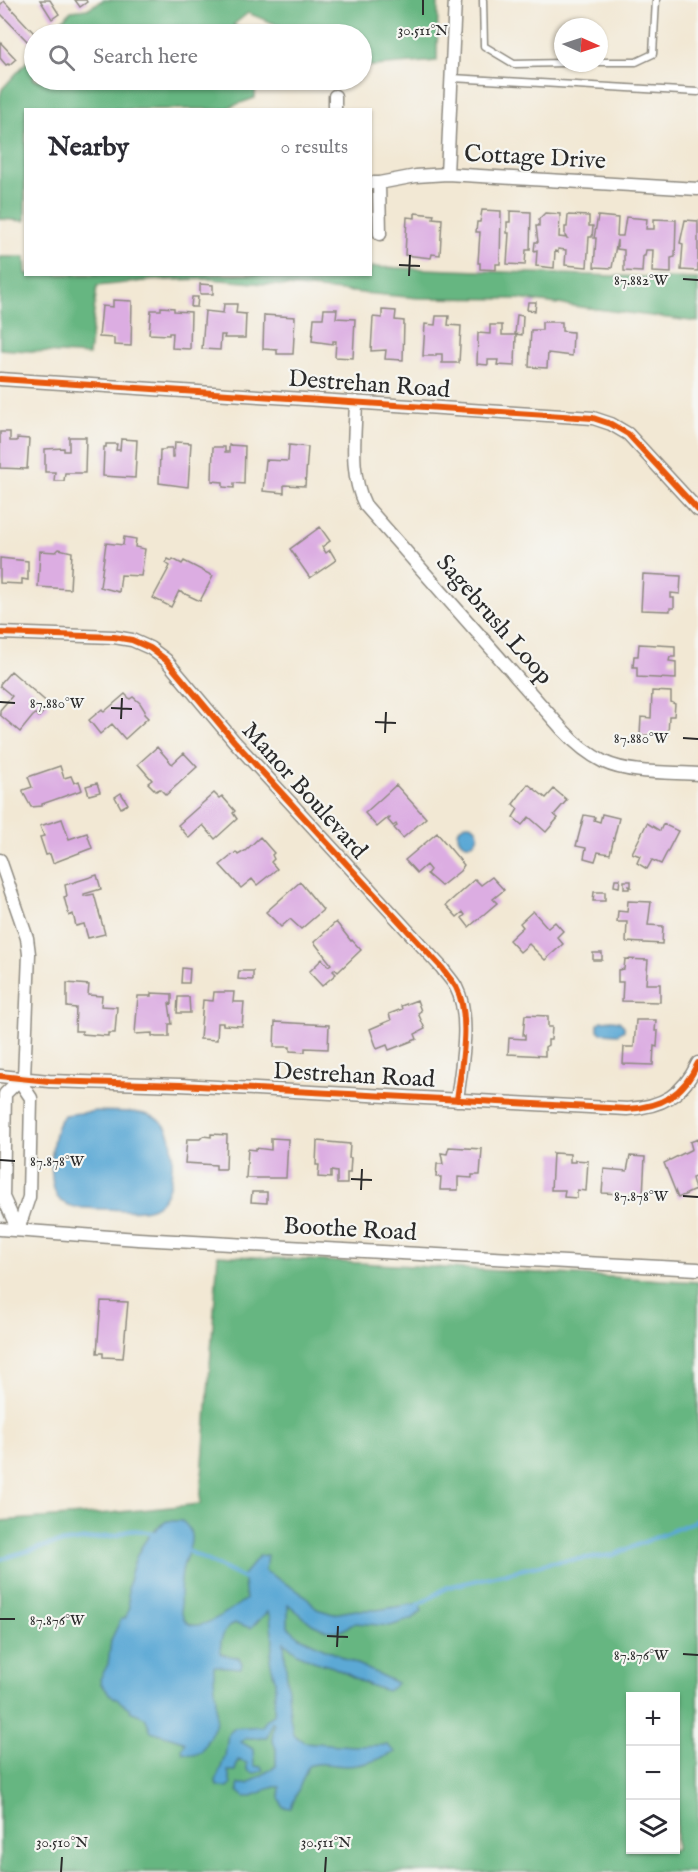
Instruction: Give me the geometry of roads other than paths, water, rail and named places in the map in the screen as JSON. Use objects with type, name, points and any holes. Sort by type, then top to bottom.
[{"type":"street","points":[[447,174],[454,0]]},
{"type":"street","points":[[335,96],[335,108]]},
{"type":"street","name":"Cottage Drive","points":[[375,183],[416,176],[447,174],[698,189]]},
{"type":"street","points":[[375,183],[380,234]]},
{"type":"street","name":"Destrehan Road","points":[[0,379],[575,416],[602,421],[628,434],[698,510]]},
{"type":"street","name":"Sagebrush Loop","points":[[356,402],[355,474],[358,490],[365,505],[562,730],[590,755],[606,764],[644,771],[698,774]]},
{"type":"street","name":"Manor Boulevard","points":[[0,633],[114,637],[132,640],[150,648],[166,660],[234,741],[442,968],[456,988],[464,1011],[458,1100]]},
{"type":"street","points":[[0,860],[24,930],[29,954],[21,1079],[31,1098],[29,1197],[18,1230]]},
{"type":"street","name":"Destrehan Road","points":[[0,1076],[49,1081],[180,1085],[627,1109],[646,1108],[665,1101],[680,1090],[692,1076],[698,1063]]},
{"type":"street","points":[[18,1230],[3,1197],[5,1095],[21,1079]]},
{"type":"street","name":"Boothe Road","points":[[0,1229],[138,1239],[698,1269]]},
{"type":"lane","points":[[483,0],[484,46],[514,64],[554,63]]},
{"type":"lane","points":[[608,62],[636,62],[652,54],[656,0]]},
{"type":"lane","points":[[451,78],[698,92]]},
{"type":"water","points":[[468,824],[475,827],[478,834],[475,841],[468,844],[461,841],[458,834],[461,827]]},
{"type":"water","points":[[602,1021],[619,1021],[624,1026],[624,1030],[618,1034],[601,1033],[598,1030],[598,1024]]},
{"type":"water","points":[[97,1111],[145,1114],[163,1124],[169,1133],[172,1147],[170,1182],[164,1198],[158,1204],[140,1210],[82,1208],[66,1204],[57,1195],[51,1166],[53,1144],[58,1126],[64,1115]]},
{"type":"water","points":[[167,1521],[182,1521],[190,1532],[190,1545],[183,1568],[180,1596],[181,1612],[186,1622],[193,1625],[216,1619],[246,1599],[243,1575],[259,1556],[267,1555],[265,1571],[306,1596],[317,1609],[333,1614],[419,1603],[422,1611],[412,1619],[390,1626],[355,1623],[341,1631],[327,1631],[312,1624],[288,1604],[288,1627],[300,1637],[397,1683],[387,1691],[369,1685],[333,1667],[297,1653],[284,1642],[293,1734],[304,1742],[353,1746],[387,1745],[396,1752],[359,1765],[317,1764],[308,1766],[291,1808],[283,1807],[279,1798],[280,1787],[245,1797],[238,1791],[238,1784],[248,1784],[276,1766],[276,1749],[272,1739],[274,1723],[272,1722],[267,1738],[246,1738],[241,1742],[253,1749],[254,1766],[261,1767],[263,1770],[257,1773],[251,1772],[247,1770],[247,1763],[238,1760],[235,1771],[228,1771],[231,1784],[227,1788],[217,1786],[216,1781],[225,1756],[228,1734],[235,1728],[263,1726],[265,1720],[274,1714],[275,1680],[270,1660],[273,1642],[270,1616],[267,1612],[251,1628],[235,1623],[227,1629],[223,1636],[221,1654],[239,1658],[242,1663],[241,1668],[214,1666],[216,1718],[214,1729],[202,1752],[194,1755],[183,1753],[185,1743],[183,1741],[151,1731],[145,1717],[130,1711],[111,1695],[101,1684],[100,1679],[108,1664],[111,1640],[121,1619],[125,1619],[127,1614],[128,1587],[132,1568],[145,1541]]},
{"type":"waterway","points":[[416,1606],[448,1587],[553,1562],[613,1555],[698,1520]]},
{"type":"waterway","points":[[0,1559],[53,1544],[118,1535],[127,1531],[143,1531],[157,1536]]},
{"type":"waterway","points":[[184,1549],[249,1581]]}]
